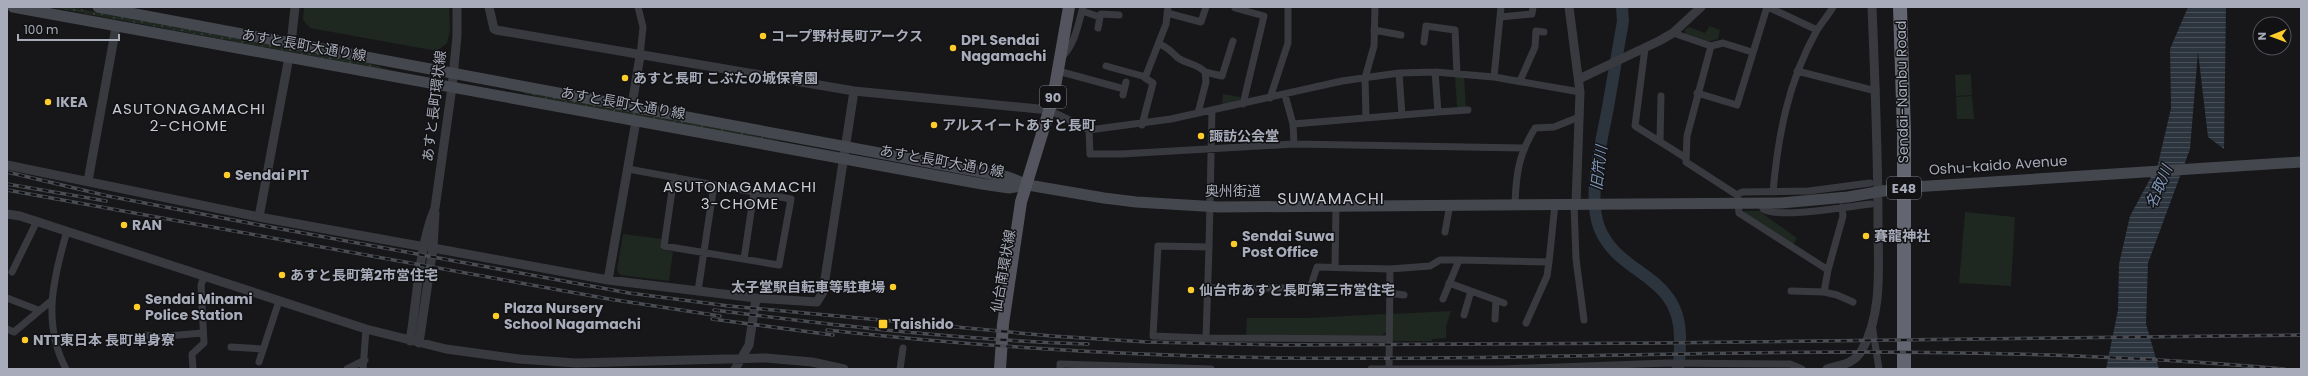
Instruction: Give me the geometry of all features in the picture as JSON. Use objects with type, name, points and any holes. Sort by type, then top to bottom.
[{"type":"highway","name":"Sendai-Nanbu Road","points":[[1900,7],[1904,133],[1904,369]]},
{"type":"main road","name":"あすと長町大通り線","points":[[13,7],[116,27],[1009,188],[1028,185]]},
{"type":"main road","name":"あすと長町大通り線","points":[[98,7],[118,9],[291,44],[632,105],[1008,177],[1028,185]]},
{"type":"main road","name":"仙台南環状線","points":[[1000,366],[1003,324],[1020,209],[1028,185],[1036,149],[1049,110],[1061,58],[1069,7]]},
{"type":"main road","name":"Oshu-kaido Avenue","points":[[1578,204],[1737,199],[1763,202],[1822,200],[1933,185],[2301,162]]},
{"type":"main road","name":"奥州街道","points":[[1028,185],[1136,202],[1210,207],[1578,204]]},
{"type":"street","points":[[291,44],[295,7]]},
{"type":"street","name":"あすと長町環状線","points":[[415,342],[429,248],[436,219],[435,208],[452,87],[458,7]]},
{"type":"street","points":[[490,7],[494,29],[496,30],[640,56],[854,91],[1049,110],[1089,130],[1142,125],[1365,78],[1399,73],[1435,72],[1494,77],[1580,92]]},
{"type":"street","points":[[632,105],[643,27],[638,7]]},
{"type":"street","points":[[1146,77],[1159,44],[1168,10],[1202,22],[1206,7]]},
{"type":"street","points":[[1270,98],[1288,43],[1288,7]]},
{"type":"street","points":[[1366,117],[1365,78],[1374,46],[1375,7]]},
{"type":"street","points":[[1494,77],[1501,7]]},
{"type":"street","points":[[1500,17],[1532,14],[1533,7]]},
{"type":"street","points":[[1569,7],[1580,92],[1576,259],[1584,320]]},
{"type":"street","points":[[1579,79],[1605,65],[1645,48],[1672,32],[1701,7]]},
{"type":"street","points":[[1697,93],[1738,104],[1752,52],[1768,7],[1816,30]]},
{"type":"street","points":[[1773,192],[1781,129],[1797,71],[1816,30],[1833,7]]},
{"type":"street","points":[[1827,369],[1844,365],[1858,356],[1868,336],[1878,288],[1881,192],[1872,7]]},
{"type":"street","points":[[1235,8],[1264,16],[1243,104]]},
{"type":"street","points":[[1061,58],[1068,51],[1082,9],[1100,17]]},
{"type":"street","points":[[1098,28],[1101,14],[1118,15]]},
{"type":"street","points":[[1424,42],[1426,26],[1455,30],[1457,74]]},
{"type":"street","points":[[88,181],[116,27]]},
{"type":"street","points":[[1374,30],[1401,35]]},
{"type":"street","points":[[1520,81],[1535,47],[1536,31],[1544,32]]},
{"type":"street","points":[[1672,32],[1711,46],[1723,43],[1752,52]]},
{"type":"street","points":[[1159,44],[1168,47],[1177,58],[1194,63],[1206,72],[1222,76],[1233,41]]},
{"type":"street","points":[[1711,46],[1697,93],[1687,136],[1686,162],[1737,199]]},
{"type":"street","points":[[1645,48],[1635,126],[1686,158]]},
{"type":"street","points":[[259,217],[289,57]]},
{"type":"street","points":[[1106,66],[1146,77],[1154,83],[1142,125]]},
{"type":"street","points":[[1058,71],[1124,88]]},
{"type":"street","points":[[1797,71],[1876,91]]},
{"type":"street","points":[[1198,113],[1206,82],[1206,72]]},
{"type":"street","points":[[1435,72],[1438,112]]},
{"type":"street","points":[[1399,73],[1402,114]]},
{"type":"street","points":[[7,165],[259,217],[608,280],[756,298],[814,303],[820,300],[823,292],[842,158],[854,91]]},
{"type":"street","points":[[1285,95],[1294,124],[1294,144]]},
{"type":"street","points":[[1660,141],[1661,96]]},
{"type":"street","points":[[1206,338],[1212,110]]},
{"type":"street","points":[[1294,124],[1402,114],[1468,110]]},
{"type":"street","points":[[1515,204],[1516,179],[1523,148],[1535,128],[1554,127],[1579,117]]},
{"type":"street","points":[[608,280],[636,121]]},
{"type":"street","points":[[1089,130],[1090,154],[1121,154],[1294,144],[1523,148]]},
{"type":"street","points":[[628,169],[674,177],[791,199],[779,265],[664,246],[674,177]]},
{"type":"street","points":[[1828,270],[1739,213],[1737,199],[1742,192],[1829,189],[1870,183]]},
{"type":"street","points":[[698,291],[714,185]]},
{"type":"street","points":[[744,259],[754,192]]},
{"type":"street","points":[[1763,202],[1763,209],[1771,212],[1871,204]]},
{"type":"street","points":[[1446,232],[1450,204]]},
{"type":"street","points":[[1526,323],[1547,276],[1555,204]]},
{"type":"street","points":[[1335,267],[1336,206]]},
{"type":"street","points":[[1824,292],[1828,270],[1843,216],[1842,207]]},
{"type":"street","points":[[7,214],[67,231],[366,329],[446,349],[519,359],[576,363],[742,358],[785,359],[844,369]]},
{"type":"street","points":[[12,272],[37,222]]},
{"type":"street","points":[[66,369],[56,350],[51,301],[67,231]]},
{"type":"street","points":[[1209,247],[1158,246],[1153,336],[1206,338],[1389,339]]},
{"type":"street","points":[[1208,288],[1310,288],[1317,267],[1390,269],[1430,266],[1440,260],[1549,262]]},
{"type":"street","points":[[1443,299],[1459,260]]},
{"type":"street","points":[[1389,369],[1390,269]]},
{"type":"street","points":[[193,369],[192,354],[204,343],[201,285],[204,277]]},
{"type":"street","points":[[1450,283],[1504,303]]},
{"type":"street","points":[[1464,315],[1471,291]]},
{"type":"street","points":[[1792,291],[1824,292],[1837,295],[1853,302]]},
{"type":"street","points":[[1390,294],[1404,295]]},
{"type":"street","points":[[7,298],[38,310]]},
{"type":"street","points":[[735,369],[742,358],[752,330],[756,298]]},
{"type":"street","points":[[7,329],[14,332],[38,310],[51,301]]},
{"type":"street","points":[[259,362],[279,301]]},
{"type":"street","points":[[1495,318],[1496,301]]},
{"type":"street","points":[[1872,322],[1879,369]]},
{"type":"street","points":[[363,369],[365,360],[366,329]]},
{"type":"street","points":[[146,335],[155,337],[203,333]]},
{"type":"street","points":[[231,347],[264,349]]},
{"type":"street","points":[[900,369],[903,348]]},
{"type":"street","points":[[347,369],[365,360]]},
{"type":"street","points":[[1371,369],[1501,369],[1668,363],[1790,364],[1802,369]]},
{"type":"street","points":[[1060,369],[1060,364],[1210,369]]},
{"type":"shaded area","points":[[51,7],[69,7],[362,61],[392,71]]},
{"type":"shaded area","points":[[304,7],[449,7],[450,31],[447,43],[437,51],[310,28],[303,20]]},
{"type":"shaded area","points":[[1710,26],[1720,30],[1718,39],[1707,42],[1686,34],[1684,30],[1689,27],[1705,33]]},
{"type":"shaded area","points":[[1971,74],[1972,95],[1956,96],[1955,75]]},
{"type":"shaded area","points":[[1455,76],[1464,77],[1466,107],[1457,107]]},
{"type":"shaded area","points":[[525,91],[778,140],[778,142],[538,97],[524,93]]},
{"type":"shaded area","points":[[1223,94],[1240,97],[1240,101],[1222,105]]},
{"type":"shaded area","points":[[1972,96],[1974,119],[1957,119],[1956,97]]},
{"type":"shaded area","points":[[1742,211],[1759,211],[1797,238],[1793,245]]},
{"type":"shaded area","points":[[1965,212],[2015,217],[2011,286],[1959,283]]},
{"type":"shaded area","points":[[623,234],[662,239],[661,249],[673,252],[669,281],[620,275],[617,270]]},
{"type":"shaded area","points":[[1451,311],[1446,326],[1446,338],[1432,339],[1432,341],[1392,341],[1392,314]]},
{"type":"shaded area","points":[[1386,314],[1386,332],[1382,335],[1246,336],[1247,318],[1308,318]]},
{"type":"water","name":"名取川","points":[[2188,7],[2226,7],[2224,149],[2208,137],[2198,52],[2190,149],[2148,263],[2146,324],[2159,369],[2106,369],[2118,310],[2119,264],[2130,216],[2158,164],[2171,108],[2170,49]]},
{"type":"waterway","name":"旧笊川","points":[[1622,7],[1623,21],[1599,151],[1594,199],[1596,214],[1599,227],[1608,243],[1620,256],[1660,288],[1670,301],[1678,317],[1680,339],[1680,358],[1678,369]]},
{"type":"railway","points":[[7,172],[108,196],[629,293],[729,306],[1052,336],[1147,342],[1284,345],[1659,343],[2301,335]]},
{"type":"railway","points":[[7,184],[106,201]]},
{"type":"railway","points":[[7,190],[609,299],[720,316]]},
{"type":"railway","points":[[714,310],[901,332],[1088,344]]},
{"type":"railway","points":[[712,319],[833,335]]},
{"type":"railway","points":[[827,330],[1057,350],[1230,357],[1401,358],[1878,352],[2081,356],[2149,359],[2284,369]]},
{"type":"place","name":"コープ野村長町アークス","points":[[763,36]]},
{"type":"place","name":"DPL Sendai Nagamachi","points":[[953,48]]},
{"type":"place","name":"あすと長町 こぶたの城保育園","points":[[625,78]]},
{"type":"place","name":"IKEA","points":[[48,102]]},
{"type":"place","name":"アルスイートあすと長町","points":[[934,125]]},
{"type":"place","name":"諏訪公会堂","points":[[1201,136]]},
{"type":"place","name":"Sendai PIT","points":[[227,175]]},
{"type":"place","name":"RAN","points":[[124,225]]},
{"type":"place","name":"賽龍神社","points":[[1866,236]]},
{"type":"place","name":"Sendai Suwa Post Office","points":[[1234,244]]},
{"type":"place","name":"あすと長町第2市営住宅","points":[[282,275]]},
{"type":"place","name":"太子堂駅自転車等駐車場","points":[[893,287]]},
{"type":"place","name":"仙台市あすと長町第三市営住宅","points":[[1191,290]]},
{"type":"place","name":"Sendai Minami Police Station","points":[[137,307]]},
{"type":"place","name":"Plaza Nursery School Nagamachi","points":[[496,316]]},
{"type":"place","name":"Taishido","points":[[883,324]]},
{"type":"place","name":"NTT東日本 長町単身寮","points":[[25,340]]},
{"type":"district","name":"ASUTONAGAMACHI 2-CHOME","points":[[189,118]]},
{"type":"district","name":"ASUTONAGAMACHI 3-CHOME","points":[[740,196]]},
{"type":"district","name":"SUWAMACHI","points":[[1331,198]]}]
